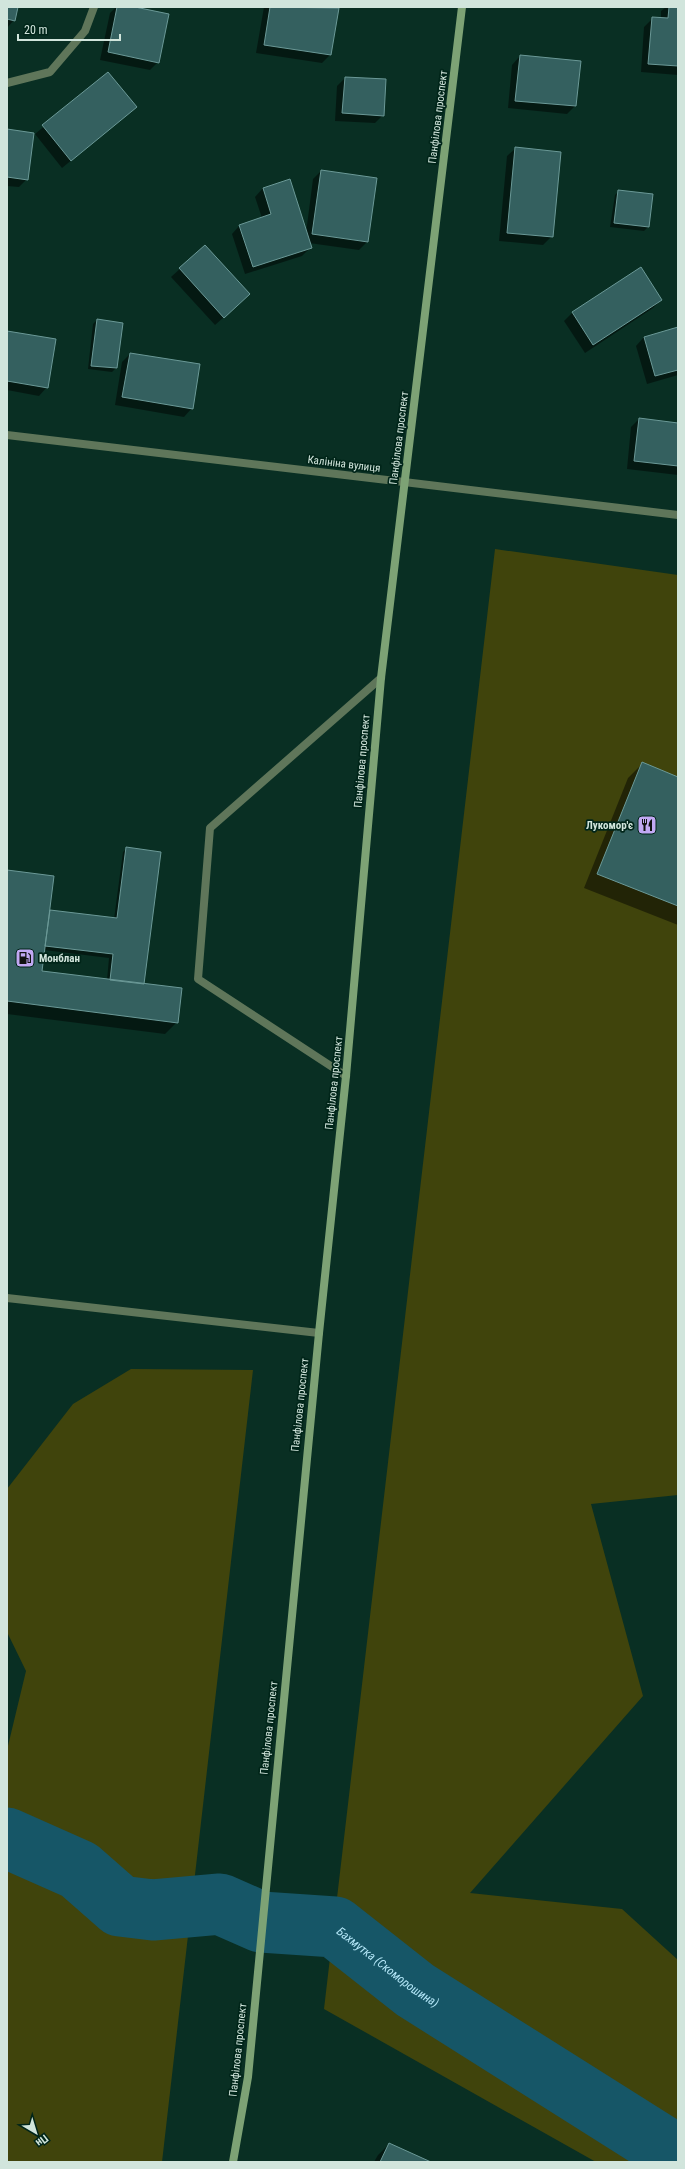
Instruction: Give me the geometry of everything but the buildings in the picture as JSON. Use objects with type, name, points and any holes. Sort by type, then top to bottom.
[{"type":"main road","name":"Панфілова проспект","points":[[233,2162],[248,2077],[318,1333],[346,1076],[381,678],[462,7]]},
{"type":"street","points":[[7,83],[50,72],[85,31],[94,7]]},
{"type":"street","name":"Калініна вулиця","points":[[7,435],[678,515]]},
{"type":"street","points":[[346,1076],[198,979],[210,828],[381,678]]},
{"type":"street","points":[[7,1298],[318,1333]]},
{"type":"green space","points":[[495,549],[678,575],[678,1495],[591,1504],[643,1696],[470,1893],[622,1909],[678,1960],[678,2162],[596,2162],[324,2009]]},
{"type":"green space","points":[[131,1369],[253,1370],[162,2162],[7,2162],[7,1750],[26,1671],[7,1632],[7,1489],[73,1404]]},
{"type":"waterway","name":"Бахмутка (Скоморошина)","points":[[7,1838],[79,1870],[120,1906],[153,1910],[220,1904],[261,1922],[335,1927],[415,1990],[678,2156]]},
{"type":"place","name":"Лукомор'є","points":[[647,825]]},
{"type":"place","name":"Монблан","points":[[25,958]]}]
